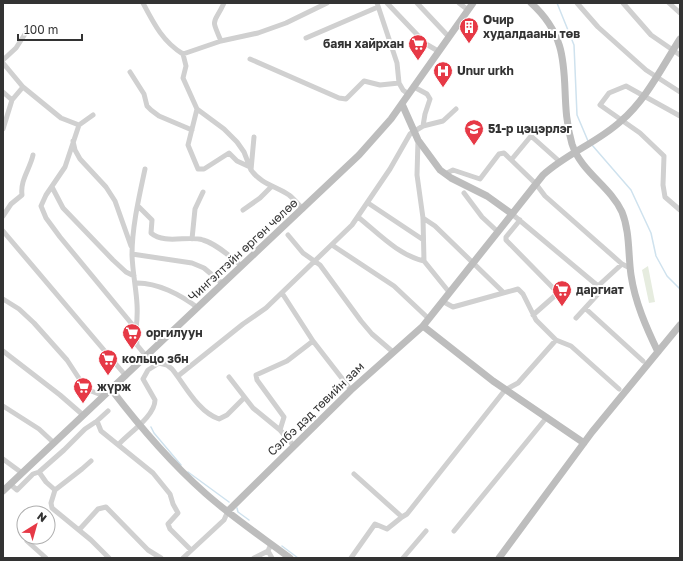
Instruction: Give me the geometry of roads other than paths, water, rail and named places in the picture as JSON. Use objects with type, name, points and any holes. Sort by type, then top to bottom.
[{"type":"street","points":[[143,3],[160,33],[174,49],[184,54],[221,41],[258,33],[326,3]]},
{"type":"street","points":[[221,41],[214,24],[214,18],[224,3]]},
{"type":"street","points":[[387,3],[426,44],[438,51]]},
{"type":"street","points":[[417,3],[449,37]]},
{"type":"street","points":[[459,3],[468,10]]},
{"type":"street","name":"Чингэлтэйн өргөн чөлөө","points":[[3,491],[365,149],[402,104],[473,3]]},
{"type":"street","points":[[531,3],[550,24],[562,51],[565,73],[566,117],[578,150],[589,173],[613,198],[622,212],[627,233],[630,268],[640,311],[658,352]]},
{"type":"street","points":[[577,3],[598,27],[655,78],[680,92]]},
{"type":"street","points":[[623,3],[651,34],[680,55]]},
{"type":"street","points":[[669,3],[680,13]]},
{"type":"street","points":[[306,38],[377,5],[398,63],[399,83],[403,90],[408,94]]},
{"type":"street","points":[[25,34],[16,48],[3,62],[23,87],[61,118],[79,125]]},
{"type":"street","name":"Сэлбэ дэд төвийн зам","points":[[228,511],[351,390],[423,326],[473,264],[497,231],[536,184],[559,161],[622,121],[644,95],[680,39]]},
{"type":"street","points":[[184,54],[186,66],[183,78],[197,109],[224,129],[237,142],[244,152],[255,176],[271,187],[288,195],[303,209]]},
{"type":"street","points":[[250,59],[340,98],[346,99],[364,81],[380,85],[399,83]]},
{"type":"street","points":[[130,72],[144,94],[147,106],[151,110],[159,116],[192,130]]},
{"type":"street","points":[[680,116],[626,86],[609,93],[600,105],[644,136],[664,156],[663,185],[665,197],[680,210]]},
{"type":"street","points":[[3,129],[12,100],[23,87]]},
{"type":"street","points":[[414,87],[427,94],[430,99],[424,114],[423,126]]},
{"type":"street","points":[[3,92],[12,100]]},
{"type":"street","points":[[402,104],[418,140],[435,164],[445,174],[487,196],[512,214],[598,286],[600,290],[598,294],[586,309],[576,318]]},
{"type":"street","points":[[197,109],[188,145],[198,169],[204,169],[229,153],[237,161],[251,168]]},
{"type":"street","points":[[178,376],[266,308],[358,218],[395,162],[408,136],[423,126],[443,121],[456,109]]},
{"type":"street","points":[[93,115],[79,125],[65,167],[41,206],[46,218],[136,329]]},
{"type":"street","points":[[512,159],[531,136],[559,161]]},
{"type":"street","points":[[251,168],[254,137]]},
{"type":"street","points":[[73,140],[75,150],[80,159],[106,187],[115,201],[119,216],[128,233],[132,252],[139,312],[136,329],[137,344],[146,356]]},
{"type":"street","points":[[418,140],[417,185],[423,218],[422,239],[424,261],[449,292]]},
{"type":"street","points":[[445,174],[453,170],[480,180],[499,154],[504,153],[512,159],[536,184],[545,196],[622,264],[630,268]]},
{"type":"street","points":[[3,216],[11,204],[22,195],[23,180],[32,163],[34,155]]},
{"type":"street","points":[[132,252],[144,169]]},
{"type":"street","points":[[52,187],[63,208],[113,260],[126,272],[134,276]]},
{"type":"street","points":[[243,210],[260,198],[271,187]]},
{"type":"street","points":[[192,240],[195,209],[203,192]]},
{"type":"street","points":[[464,193],[482,217],[497,231]]},
{"type":"street","points":[[368,203],[422,239]]},
{"type":"street","points":[[138,206],[152,220],[151,233],[155,236],[192,240],[202,239],[212,244],[242,266]]},
{"type":"street","points":[[358,218],[412,258],[424,261]]},
{"type":"street","points":[[423,218],[435,226],[503,292]]},
{"type":"street","points":[[520,220],[506,236],[506,240],[558,293],[533,314]]},
{"type":"street","points":[[3,231],[126,376]]},
{"type":"street","points":[[288,235],[303,253],[316,260],[368,330],[392,352]]},
{"type":"street","points":[[332,245],[394,286],[429,319]]},
{"type":"street","points":[[132,252],[192,263],[204,268],[223,284]]},
{"type":"street","points":[[598,286],[622,264]]},
{"type":"street","points":[[135,282],[141,282],[174,292],[198,308]]},
{"type":"street","points":[[442,301],[453,307],[503,292],[520,290],[540,325],[556,340],[571,346],[619,389]]},
{"type":"street","points":[[282,293],[313,342],[351,390]]},
{"type":"street","points":[[3,299],[19,309],[34,323],[67,360],[86,389],[104,396]]},
{"type":"street","points":[[586,309],[643,361]]},
{"type":"street","points":[[499,558],[584,444],[680,325]]},
{"type":"street","points":[[423,326],[505,390],[547,417],[584,444]]},
{"type":"street","points":[[351,558],[375,524],[387,529],[412,508],[505,390],[518,383],[556,340]]},
{"type":"street","points":[[280,430],[284,417],[257,380],[256,375],[287,361],[313,342]]},
{"type":"street","points":[[3,351],[84,415]]},
{"type":"street","points":[[119,444],[134,428],[140,425],[155,403],[154,397],[143,379],[144,375],[154,365],[159,363],[167,365],[178,376],[201,406],[212,416],[219,418],[227,415],[244,398]]},
{"type":"street","points":[[229,377],[244,398],[257,412],[280,430],[294,446]]},
{"type":"street","points":[[111,389],[159,449],[206,494],[290,558]]},
{"type":"street","points":[[3,406],[39,429],[54,443]]},
{"type":"street","points":[[10,484],[17,490],[33,474],[39,472],[85,429],[97,422],[108,411]]},
{"type":"street","points":[[454,531],[547,417]]},
{"type":"street","points":[[97,422],[101,431],[153,473],[170,494],[173,504],[178,512],[168,524],[170,529],[191,550]]},
{"type":"street","points":[[3,458],[22,473]]},
{"type":"street","points":[[90,460],[82,469],[56,490],[51,503],[52,508],[79,530],[109,558]]},
{"type":"street","points":[[39,472],[46,482],[56,490]]},
{"type":"street","points":[[354,474],[402,517]]},
{"type":"street","points":[[79,530],[98,509],[106,507],[148,550],[161,558]]},
{"type":"street","points":[[183,558],[225,518],[228,511]]},
{"type":"street","points":[[403,558],[426,531]]},
{"type":"street","points":[[254,558],[268,551],[271,544]]},
{"type":"street","points":[[31,545],[46,558]]},
{"type":"street","points":[[268,551],[272,558]]},
{"type":"waterway","points":[[557,3],[574,45],[577,115],[588,141]]},
{"type":"waterway","points":[[592,145],[631,190],[651,233],[656,256],[667,276],[680,289]]},
{"type":"waterway","points":[[151,427],[154,433],[181,465]]},
{"type":"waterway","points":[[188,472],[229,502]]},
{"type":"waterway","points":[[237,508],[238,512],[249,520]]},
{"type":"waterway","points":[[282,546],[298,558]]},
{"type":"place","name":"Очир худалдааны төв","points":[[469,44]]},
{"type":"place","name":"баян хайрхан","points":[[418,61]]},
{"type":"place","name":"Unur urkh","points":[[443,88]]},
{"type":"place","name":"51-р цэцэрлэг","points":[[474,146]]},
{"type":"place","name":"даргиат","points":[[562,307]]},
{"type":"place","name":"оргилуун","points":[[132,350]]},
{"type":"place","name":"кольцо збн","points":[[108,376]]},
{"type":"place","name":"жүрж","points":[[83,404]]}]
